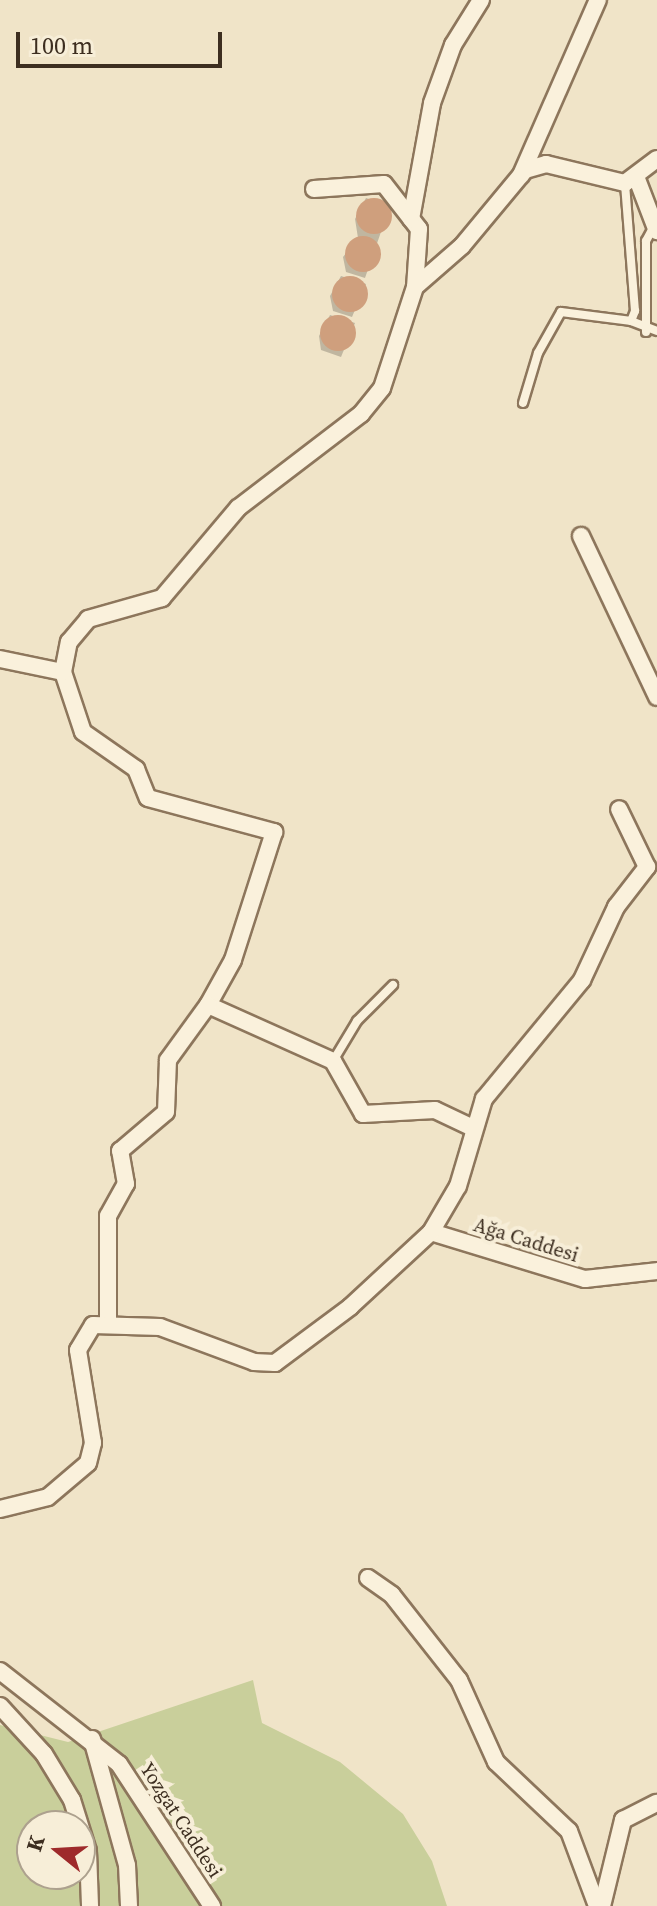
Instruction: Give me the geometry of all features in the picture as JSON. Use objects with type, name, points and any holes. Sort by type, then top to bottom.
[{"type":"street","points":[[411,219],[432,103],[453,45],[481,0]]},
{"type":"street","points":[[415,287],[462,246],[521,175],[598,0]]},
{"type":"street","points":[[631,181],[657,159]]},
{"type":"street","points":[[521,175],[546,164],[631,181]]},
{"type":"street","points":[[631,181],[655,230]]},
{"type":"street","points":[[108,1320],[108,1216],[126,1184],[120,1151],[166,1112],[168,1060],[208,1005],[233,960],[274,832],[148,798],[136,769],[83,732],[63,672],[69,642],[88,619],[162,598],[238,508],[361,414],[382,388],[415,287],[419,229],[384,184],[314,189]]},
{"type":"street","points":[[581,536],[657,697]]},
{"type":"street","points":[[0,659],[63,672]]},
{"type":"street","points":[[0,1509],[48,1497],[88,1463],[93,1443],[78,1350],[87,1330],[108,1320],[160,1327],[254,1362],[275,1363],[350,1307],[431,1232],[458,1186],[473,1128],[493,1086],[582,980],[616,907],[647,867],[619,809]]},
{"type":"street","points":[[208,1005],[333,1061],[363,1114],[435,1110],[473,1128]]},
{"type":"street","name":"Ağa Caddesi","points":[[431,1232],[585,1279],[657,1271]]},
{"type":"street","points":[[368,1578],[392,1595],[459,1680],[496,1762],[569,1831],[599,1906]]},
{"type":"street","name":"Yozgat Caddesi","points":[[0,1671],[91,1737],[150,1802],[212,1906]]},
{"type":"street","points":[[0,1706],[44,1754],[72,1800],[88,1851],[90,1906]]},
{"type":"street","points":[[91,1737],[127,1865],[129,1906]]},
{"type":"street","points":[[599,1906],[623,1820],[657,1803]]},
{"type":"lane","points":[[631,181],[631,321]]},
{"type":"lane","points":[[646,332],[646,241],[655,230]]},
{"type":"lane","points":[[523,403],[538,353],[561,312],[631,321],[646,332],[657,331]]},
{"type":"lane","points":[[333,1061],[357,1021],[393,985]]},
{"type":"green space","points":[[253,1680],[262,1723],[340,1762],[403,1814],[432,1861],[447,1906],[0,1906],[0,1725],[68,1742]]},
{"type":"building","points":[[374,198],[386,204],[392,216],[386,228],[374,234],[362,228],[356,216],[362,204]]},
{"type":"building","points":[[363,236],[375,242],[381,254],[375,266],[363,272],[351,266],[345,254],[351,242]]},
{"type":"building","points":[[350,276],[362,282],[368,294],[362,306],[350,312],[338,306],[332,294],[338,282]]},
{"type":"building","points":[[338,315],[350,321],[356,333],[350,345],[338,351],[326,345],[320,333],[326,321]]}]
